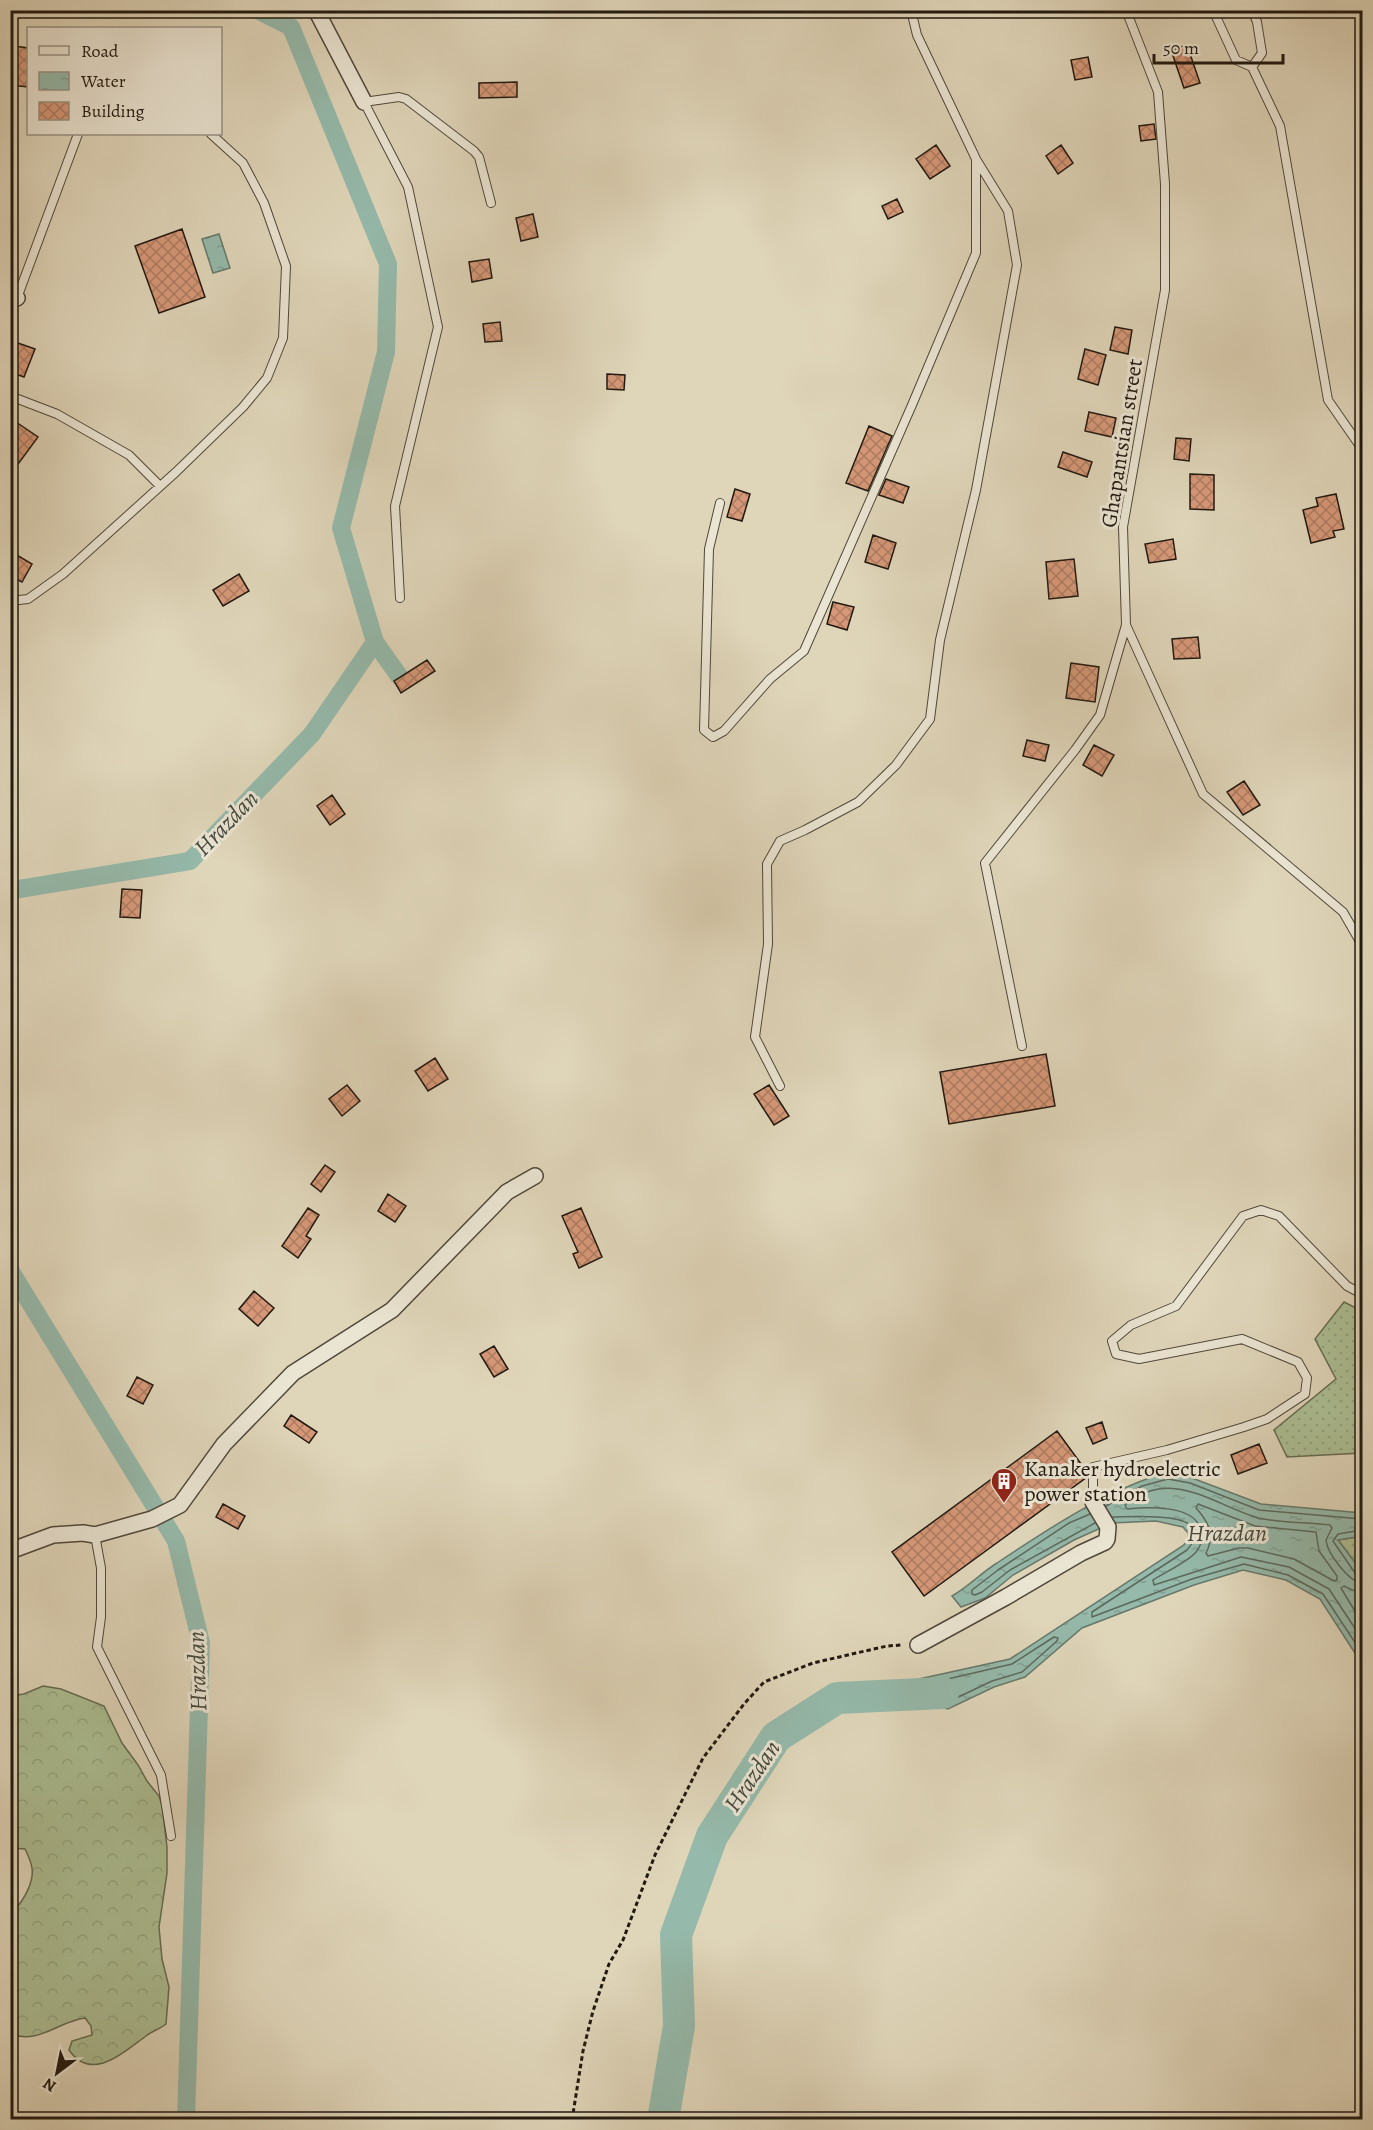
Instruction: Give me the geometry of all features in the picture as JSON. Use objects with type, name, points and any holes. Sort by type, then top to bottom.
[{"type":"street","points":[[316,10],[364,102]]},
{"type":"street","points":[[10,1551],[53,1535],[83,1533],[95,1535],[152,1520],[180,1505],[224,1444],[293,1373],[392,1310],[507,1192],[536,1176]]},
{"type":"street","points":[[918,1645],[1105,1542],[1108,1527],[1093,1502]]},
{"type":"lane","points":[[780,1086],[755,1037],[768,944],[767,864],[780,841],[858,802],[896,765],[930,719],[940,640],[976,490],[1017,265],[1008,212],[976,159],[917,35],[911,10]]},
{"type":"lane","name":"Ghapantsian street","points":[[1126,10],[1158,92],[1165,195],[1165,290],[1123,527],[1126,624],[1203,794],[1343,912],[1362,945]]},
{"type":"lane","points":[[1213,10],[1236,60],[1252,67],[1280,126],[1328,400],[1362,449]]},
{"type":"lane","points":[[1252,10],[1257,22],[1262,53],[1252,67]]},
{"type":"lane","points":[[400,598],[395,506],[438,327],[408,186],[364,102],[406,99],[467,145],[478,158],[491,203]]},
{"type":"lane","points":[[14,297],[78,135]]},
{"type":"lane","points":[[10,601],[27,599],[63,574],[243,407],[267,378],[283,338],[286,266],[264,203],[243,163],[213,135]]},
{"type":"lane","points":[[720,503],[709,549],[704,730],[713,737],[723,731],[770,679],[804,651],[976,253],[976,159]]},
{"type":"lane","points":[[10,396],[57,414],[129,455],[160,486]]},
{"type":"lane","points":[[1022,1046],[985,863],[1100,715],[1126,624]]},
{"type":"lane","points":[[1093,1502],[1093,1467],[1167,1450],[1244,1427],[1266,1419],[1305,1394],[1307,1378],[1298,1362],[1242,1339],[1139,1359],[1116,1354],[1112,1341],[1131,1325],[1176,1306],[1243,1216],[1261,1210],[1279,1216],[1347,1286],[1362,1294]]},
{"type":"lane","points":[[95,1535],[101,1568],[101,1617],[97,1647],[162,1775],[171,1836]]},
{"type":"path","points":[[572,2120],[593,2011],[609,1964],[623,1940],[655,1855],[703,1758],[744,1704],[764,1682],[791,1670],[846,1654],[886,1646],[918,1645]]},
{"type":"green space","points":[[1344,1302],[1362,1311],[1362,1453],[1287,1457],[1274,1430],[1336,1379],[1315,1339]]},
{"type":"green space","points":[[1362,1536],[1362,1572],[1338,1540]]},
{"type":"green space","points":[[43,1686],[61,1689],[104,1706],[122,1743],[159,1796],[162,1806],[167,1847],[167,1873],[159,1927],[162,1959],[169,1987],[166,2024],[118,2056],[98,2064],[88,2064],[78,2060],[69,2050],[72,2041],[92,2035],[91,2026],[85,2018],[30,2037],[11,2034],[11,1909],[15,1909],[25,1896],[30,1885],[32,1868],[25,1849],[11,1848],[11,1696],[24,1694]]},
{"type":"water","points":[[219,234],[230,268],[213,273],[202,239]]},
{"type":"water","name":"Hrazdan","points":[[1168,1472],[1192,1478],[1261,1504],[1362,1513],[1362,1536],[1338,1540],[1362,1572],[1362,1664],[1320,1599],[1286,1580],[1243,1570],[1194,1585],[1082,1628],[1025,1677],[994,1687],[948,1709],[899,1696],[919,1679],[1010,1659],[1184,1545],[1188,1539],[1188,1533],[1183,1527],[1156,1521],[1112,1523],[1074,1540],[1013,1575],[985,1598],[961,1607],[952,1596],[985,1571],[1079,1511],[1123,1489]]},
{"type":"building","points":[[1187,45],[1200,83],[1184,88],[1171,50]]},
{"type":"building","points":[[14,46],[27,48],[27,87],[10,85]]},
{"type":"building","points":[[1088,57],[1092,77],[1075,80],[1071,60]]},
{"type":"building","points":[[517,82],[517,97],[479,98],[479,83]]},
{"type":"building","points":[[1154,124],[1156,139],[1141,141],[1139,126]]},
{"type":"building","points":[[936,145],[950,166],[930,179],[916,159]]},
{"type":"building","points":[[1061,145],[1073,163],[1058,174],[1046,156]]},
{"type":"building","points":[[897,199],[903,212],[888,219],[882,206]]},
{"type":"building","points":[[533,214],[538,237],[521,241],[516,218]]},
{"type":"building","points":[[182,229],[205,297],[159,313],[135,246]]},
{"type":"building","points":[[489,259],[492,278],[472,282],[469,262]]},
{"type":"building","points":[[500,322],[502,341],[485,342],[483,324]]},
{"type":"building","points":[[1115,327],[1132,330],[1128,354],[1110,350]]},
{"type":"building","points":[[15,342],[35,349],[24,377],[10,372],[10,353]]},
{"type":"building","points":[[1085,349],[1106,355],[1098,385],[1078,379]]},
{"type":"building","points":[[607,374],[625,375],[624,390],[607,389]]},
{"type":"building","points":[[1089,412],[1116,418],[1112,437],[1085,431]]},
{"type":"building","points":[[10,418],[38,437],[10,475]]},
{"type":"building","points":[[869,426],[892,436],[868,491],[846,483]]},
{"type":"building","points":[[1176,438],[1191,439],[1189,461],[1174,459]]},
{"type":"building","points":[[1063,452],[1092,462],[1087,477],[1058,467]]},
{"type":"building","points":[[1190,474],[1214,475],[1214,510],[1190,509]]},
{"type":"building","points":[[886,479],[909,487],[903,503],[879,495]]},
{"type":"building","points":[[735,489],[750,494],[742,521],[727,517]]},
{"type":"building","points":[[1336,494],[1344,529],[1333,531],[1335,537],[1311,543],[1303,510],[1318,506],[1316,498]]},
{"type":"building","points":[[873,535],[896,543],[888,569],[865,562]]},
{"type":"building","points":[[1173,539],[1176,559],[1149,563],[1145,544]]},
{"type":"building","points":[[10,551],[32,564],[22,582],[10,576]]},
{"type":"building","points":[[1074,559],[1078,596],[1049,599],[1046,562]]},
{"type":"building","points":[[239,574],[249,591],[223,606],[213,590]]},
{"type":"building","points":[[833,602],[854,607],[847,630],[827,624]]},
{"type":"building","points":[[1198,637],[1200,658],[1174,659],[1172,639]]},
{"type":"building","points":[[427,660],[435,671],[401,693],[394,681]]},
{"type":"building","points":[[1071,663],[1099,667],[1095,702],[1066,698]]},
{"type":"building","points":[[1027,740],[1049,745],[1045,761],[1023,756]]},
{"type":"building","points":[[1094,745],[1114,755],[1102,776],[1083,765]]},
{"type":"building","points":[[1244,781],[1260,805],[1243,815],[1227,792]]},
{"type":"building","points":[[332,795],[345,814],[330,825],[317,806]]},
{"type":"building","points":[[122,889],[142,890],[140,918],[120,917]]},
{"type":"building","points":[[1046,1054],[1055,1106],[949,1124],[940,1072]]},
{"type":"building","points":[[435,1058],[448,1079],[428,1091],[415,1071]]},
{"type":"building","points":[[347,1085],[360,1101],[342,1116],[329,1099]]},
{"type":"building","points":[[769,1085],[789,1116],[774,1125],[754,1094]]},
{"type":"building","points":[[325,1165],[335,1172],[321,1192],[311,1184]]},
{"type":"building","points":[[388,1194],[406,1206],[395,1222],[378,1211]]},
{"type":"building","points":[[308,1208],[319,1215],[306,1236],[311,1239],[298,1258],[282,1246]]},
{"type":"building","points":[[581,1208],[602,1257],[579,1268],[573,1254],[578,1252],[562,1216]]},
{"type":"building","points":[[254,1291],[274,1308],[258,1326],[239,1309]]},
{"type":"building","points":[[494,1346],[508,1369],[494,1377],[480,1354]]},
{"type":"building","points":[[137,1377],[153,1385],[143,1404],[127,1396]]},
{"type":"building","points":[[291,1415],[317,1432],[309,1443],[284,1426]]},
{"type":"building","points":[[1102,1422],[1107,1438],[1093,1444],[1086,1428]]},
{"type":"building","name":"Kanaker hydroelectric power station","points":[[1057,1431],[1087,1472],[1087,1477],[924,1596],[892,1552]]},
{"type":"building","points":[[1259,1444],[1267,1463],[1238,1474],[1231,1455]]},
{"type":"building","points":[[223,1504],[245,1516],[238,1529],[216,1517]]},
{"type":"waterway","points":[[257,10],[291,27],[388,264],[386,352],[341,528],[375,642],[399,676]]},
{"type":"waterway","name":"Hrazdan","points":[[10,893],[13,890],[190,861],[312,734],[375,642]]},
{"type":"waterway","name":"Hrazdan","points":[[10,1270],[176,1541],[201,1643],[186,2120]]},
{"type":"waterway","name":"Hrazdan","points":[[663,2120],[679,2026],[676,1935],[712,1836],[776,1737],[837,1698],[943,1693]]},
{"type":"place","name":"Kanaker hydroelectric power station","points":[[1004,1504]]}]
